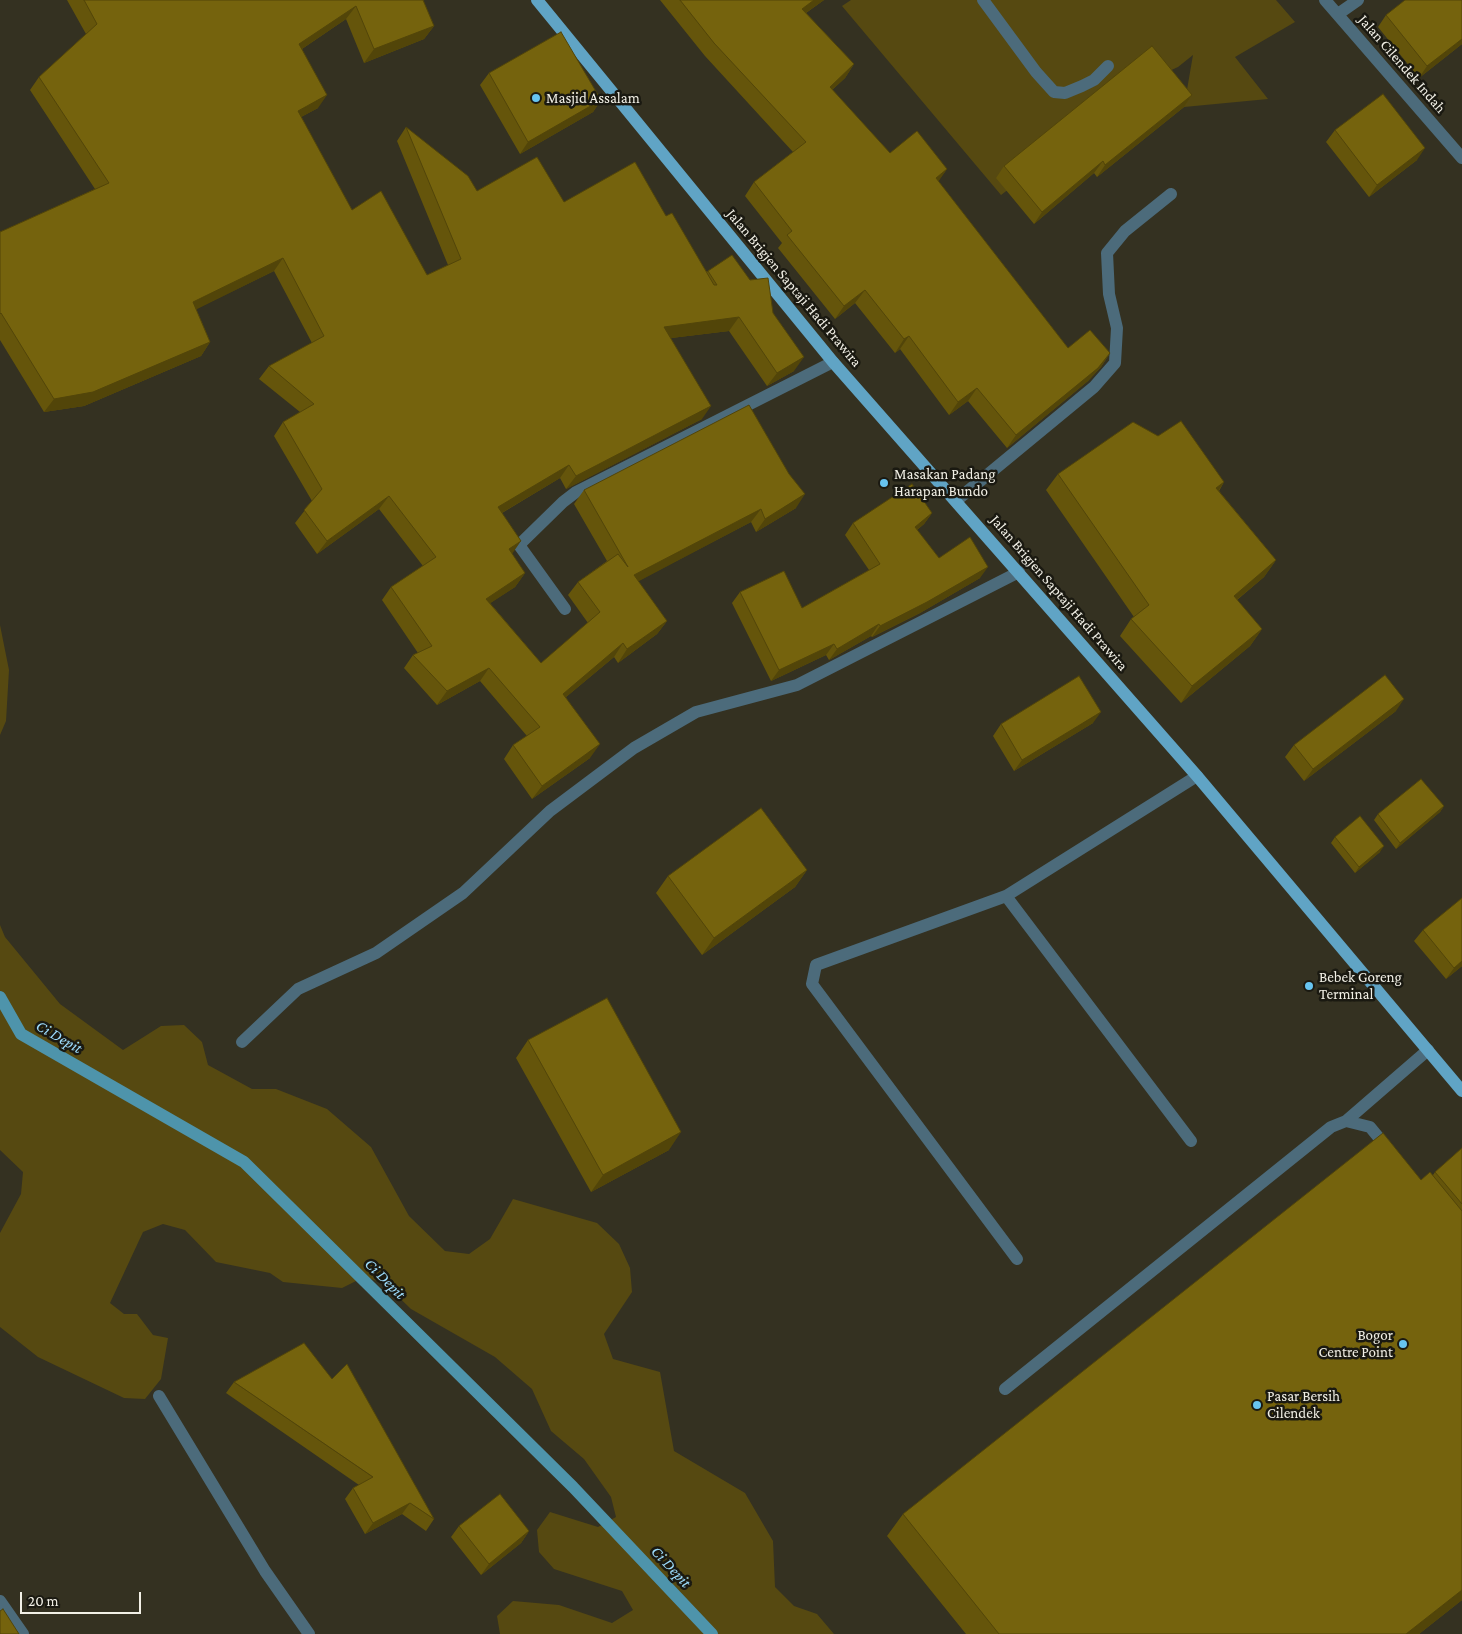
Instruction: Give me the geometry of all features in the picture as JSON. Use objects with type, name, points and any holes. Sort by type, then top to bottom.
[{"type":"main road","name":"Jalan Brigjen Saptaji Hadi Prawira","points":[[537,0],[832,362],[957,500],[1197,776],[1462,1091]]},
{"type":"street","points":[[983,0],[1036,72],[1054,92],[1065,93],[1082,86],[1094,80],[1108,66]]},
{"type":"street","name":"Jalan Cilendek Indah","points":[[1325,0],[1462,157]]},
{"type":"street","points":[[1338,14],[1358,0]]},
{"type":"street","points":[[957,500],[1094,387],[1115,363],[1116,328],[1109,294],[1106,253],[1125,231],[1170,194]]},
{"type":"street","points":[[566,609],[519,545],[563,502],[592,484],[832,362]]},
{"type":"street","points":[[242,1042],[298,988],[376,954],[464,893],[550,811],[634,748],[696,712],[797,685],[1018,572]]},
{"type":"street","points":[[1017,1259],[812,984],[816,965],[1006,896],[1197,776]]},
{"type":"street","points":[[1006,896],[1191,1141]]},
{"type":"street","points":[[1005,1388],[1330,1127],[1346,1121],[1428,1050]]},
{"type":"street","points":[[1346,1121],[1370,1127],[1395,1157]]},
{"type":"street","points":[[160,1396],[265,1572],[309,1634]]},
{"type":"street","points":[[0,1601],[24,1634]]},
{"type":"shaded area","points":[[851,0],[1276,0],[1295,22],[1235,57],[1268,99],[1184,107],[1193,55],[1178,67],[1156,77],[1001,195],[842,6]]},
{"type":"shaded area","points":[[0,625],[9,670],[6,721],[0,735]]},
{"type":"shaded area","points":[[0,925],[5,937],[60,1004],[123,1050],[161,1026],[184,1025],[202,1042],[208,1065],[252,1089],[276,1089],[327,1109],[371,1147],[409,1216],[445,1251],[469,1254],[490,1239],[513,1199],[597,1223],[619,1244],[630,1268],[632,1292],[604,1334],[613,1359],[660,1372],[674,1451],[745,1493],[773,1541],[775,1587],[794,1606],[817,1614],[834,1634],[500,1634],[497,1616],[513,1601],[559,1605],[612,1623],[633,1610],[622,1591],[554,1569],[539,1552],[537,1530],[550,1512],[598,1527],[616,1517],[611,1497],[584,1459],[551,1431],[532,1389],[495,1357],[411,1309],[384,1283],[364,1277],[342,1288],[283,1282],[270,1273],[216,1262],[185,1230],[163,1224],[143,1232],[110,1303],[124,1314],[137,1314],[153,1335],[168,1338],[161,1379],[145,1399],[124,1398],[38,1357],[0,1327],[0,1233],[21,1194],[23,1172],[0,1150]]},
{"type":"building","points":[[84,0],[423,0],[434,26],[374,49],[356,6],[299,44],[327,95],[298,111],[352,210],[381,191],[427,275],[461,259],[406,127],[468,176],[477,191],[537,157],[564,202],[635,162],[666,216],[672,213],[714,285],[717,285],[708,271],[732,255],[750,280],[768,278],[773,313],[804,357],[777,373],[739,317],[664,327],[711,406],[576,476],[569,465],[498,507],[521,541],[509,549],[525,573],[486,599],[541,663],[600,612],[578,582],[618,554],[628,567],[584,490],[749,405],[789,474],[805,494],[765,519],[761,509],[634,575],[667,621],[627,649],[623,643],[563,694],[600,744],[542,786],[513,745],[540,727],[489,668],[447,691],[413,655],[432,646],[391,587],[436,557],[389,496],[327,541],[304,510],[322,489],[283,422],[314,404],[269,366],[324,336],[283,258],[193,302],[210,342],[93,392],[54,399],[0,314],[0,232],[109,183],[39,77],[97,24]]},
{"type":"building","points":[[680,0],[814,0],[802,9],[854,64],[830,87],[890,153],[917,131],[947,169],[936,178],[1068,348],[1090,330],[1110,353],[1098,368],[1016,435],[977,388],[958,402],[909,336],[904,339],[865,290],[844,306],[787,235],[792,231],[754,182],[806,142],[714,43]]},
{"type":"building","points":[[1405,0],[1462,0],[1462,39],[1427,66],[1386,15]]},
{"type":"building","name":"Masjid Assalam","points":[[561,32],[601,100],[528,142],[489,73]]},
{"type":"building","points":[[1152,46],[1192,95],[1105,165],[1103,161],[1042,212],[1004,166]]},
{"type":"building","points":[[1383,94],[1425,148],[1377,185],[1335,130]]},
{"type":"building","points":[[1181,421],[1224,482],[1216,488],[1276,560],[1234,596],[1262,629],[1192,686],[1131,619],[1149,605],[1058,474],[1133,422],[1158,436]]},
{"type":"building","points":[[912,484],[932,513],[915,527],[939,558],[970,537],[988,567],[927,602],[880,626],[879,624],[837,649],[834,644],[779,670],[740,592],[784,571],[802,608],[880,564],[853,523]]},
{"type":"building","points":[[1385,675],[1404,699],[1313,769],[1294,745]]},
{"type":"building","points":[[1079,676],[1101,712],[1022,760],[1001,724]]},
{"type":"building","points":[[1421,779],[1444,806],[1400,843],[1378,814]]},
{"type":"building","points":[[761,808],[807,870],[714,938],[668,876]]},
{"type":"building","points":[[1360,816],[1384,846],[1359,867],[1335,837]]},
{"type":"building","points":[[1462,898],[1462,961],[1454,968],[1423,930]]},
{"type":"building","points":[[607,998],[681,1132],[603,1175],[528,1040]]},
{"type":"building","name":"Pasar Bersih Cilendek","points":[[1383,1133],[1421,1180],[1430,1172],[1462,1211],[1462,1590],[1406,1634],[999,1634],[903,1514]]},
{"type":"building","points":[[1462,1148],[1462,1204],[1435,1172]]},
{"type":"building","points":[[304,1343],[332,1379],[347,1364],[434,1519],[410,1503],[373,1523],[353,1488],[373,1477],[234,1382]]},
{"type":"building","points":[[500,1494],[529,1531],[489,1564],[459,1526]]},
{"type":"building","points":[[3,1609],[19,1634],[0,1634],[0,1611]]},
{"type":"waterway","name":"Ci Depit","points":[[0,997],[21,1034],[244,1162],[573,1487],[712,1634]]},
{"type":"place","name":"Masjid Assalam","points":[[536,98]]},
{"type":"place","name":"Masakan Padang Harapan Bundo","points":[[884,483]]},
{"type":"place","name":"Bebek Goreng Terminal","points":[[1309,986]]},
{"type":"place","name":"Bogor Centre Point","points":[[1403,1344]]},
{"type":"place","name":"Pasar Bersih Cilendek","points":[[1257,1405]]}]
